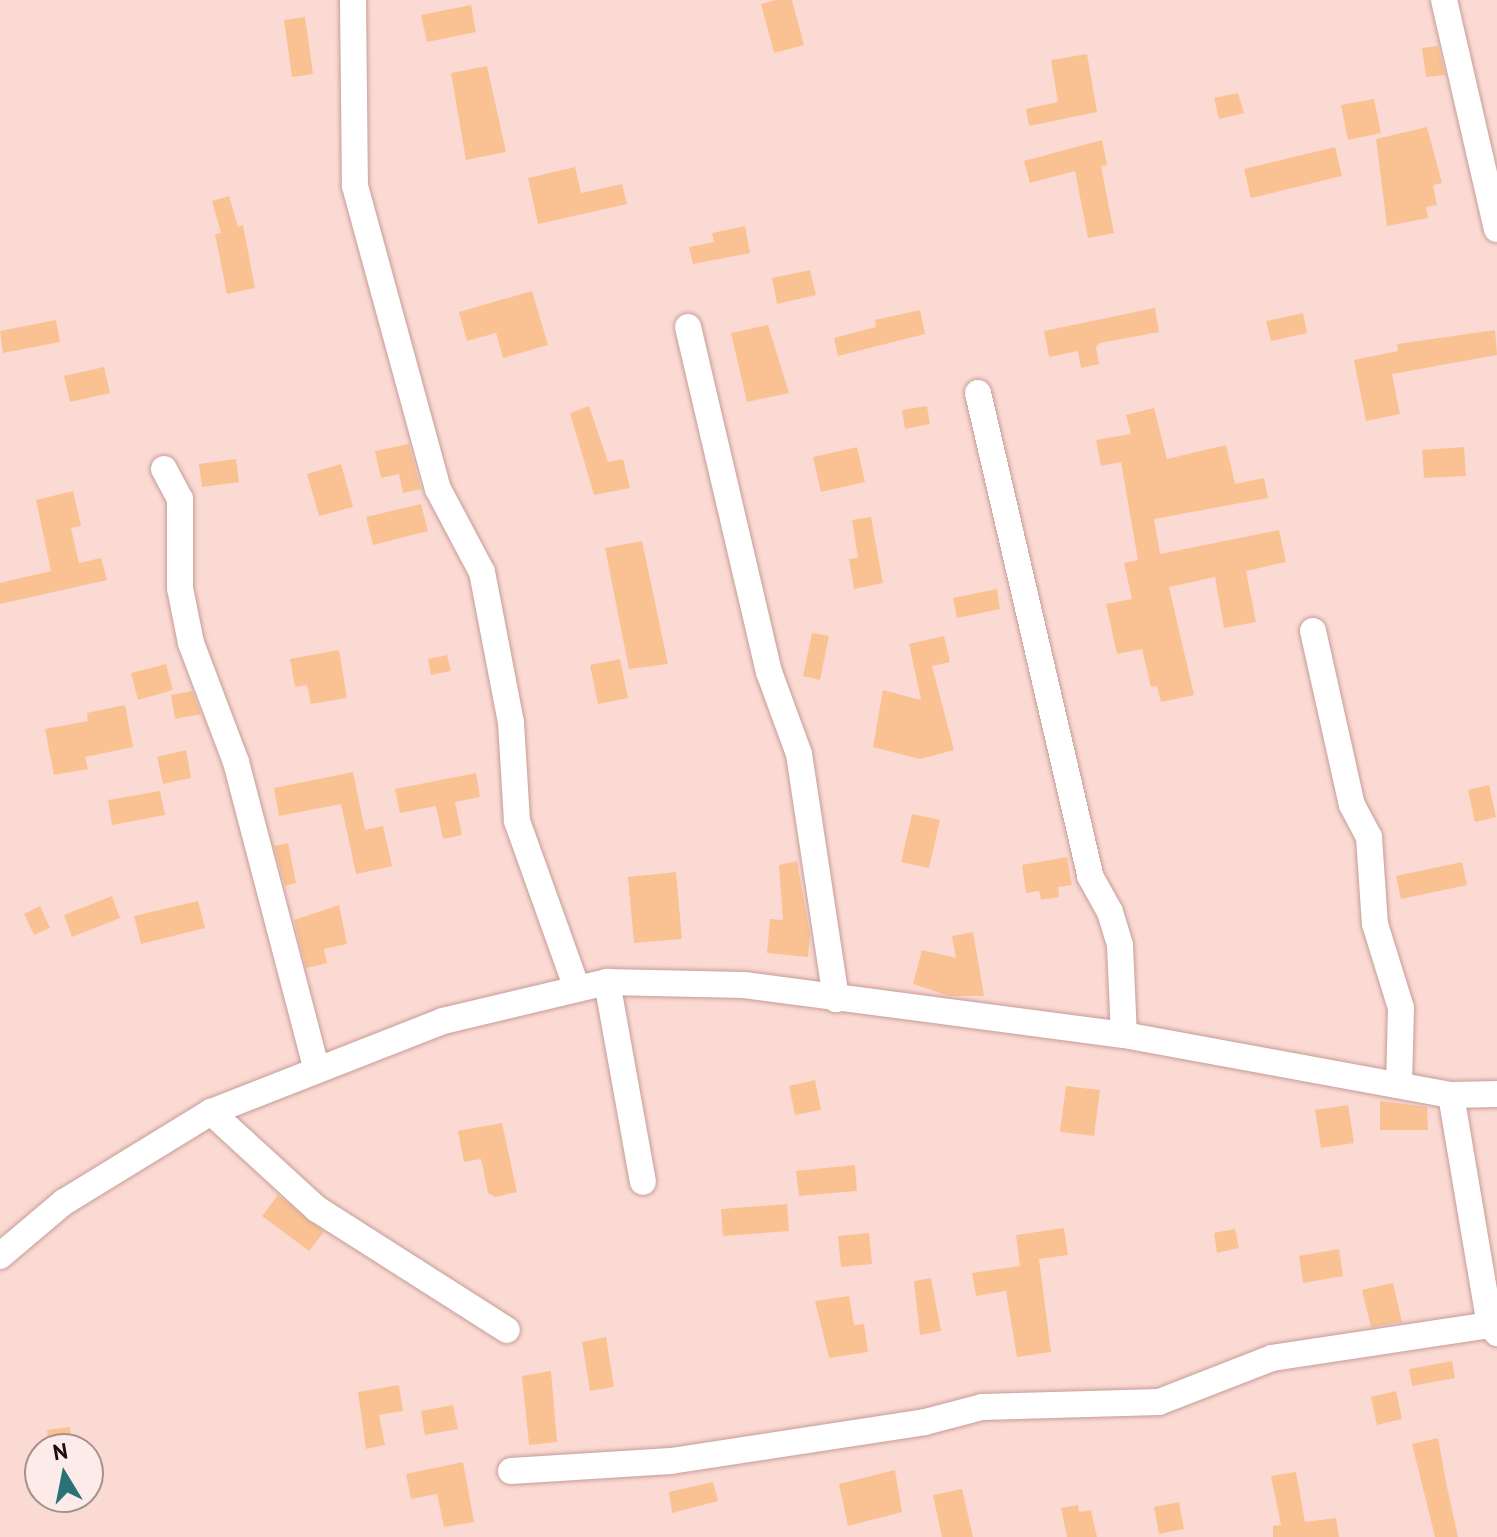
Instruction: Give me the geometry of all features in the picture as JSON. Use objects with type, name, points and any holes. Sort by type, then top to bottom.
[{"type":"street","points":[[353,0],[355,186],[438,489],[482,572],[511,723],[517,821],[576,986]]},
{"type":"street","points":[[1444,0],[1497,229]]},
{"type":"street","points":[[688,327],[769,672],[799,754],[836,999]]},
{"type":"street","points":[[978,393],[1090,876],[1110,912],[1120,945],[1124,1035]]},
{"type":"street","points":[[164,469],[180,499],[180,588],[191,643],[236,762],[316,1068]]},
{"type":"street","points":[[1313,631],[1352,805],[1369,837],[1375,924],[1401,1008],[1399,1084]]},
{"type":"street","points":[[607,982],[643,1182]]},
{"type":"street","points":[[0,1256],[64,1202],[211,1112],[316,1068],[443,1021],[506,1009],[576,986],[607,982],[744,985],[1124,1035],[1451,1095],[1497,1094]]},
{"type":"street","points":[[511,1471],[671,1461],[925,1422],[982,1407],[1159,1402],[1272,1358],[1494,1329],[1451,1095]]},
{"type":"street","points":[[211,1112],[317,1209],[507,1330]]},
{"type":"building","points":[[792,0],[804,45],[774,53],[761,4]]},
{"type":"building","points":[[471,5],[476,32],[427,42],[421,15]]},
{"type":"building","points":[[305,17],[313,74],[292,77],[284,20]]},
{"type":"building","points":[[1438,46],[1445,75],[1426,77],[1422,48]]},
{"type":"building","points":[[1087,54],[1097,112],[1029,126],[1026,109],[1058,102],[1051,60]]},
{"type":"building","points":[[487,66],[506,152],[466,160],[451,73]]},
{"type":"building","points":[[1238,93],[1244,113],[1219,119],[1214,98]]},
{"type":"building","points":[[1374,99],[1381,133],[1348,140],[1341,105]]},
{"type":"building","points":[[1427,127],[1442,183],[1433,185],[1437,205],[1426,207],[1428,218],[1387,226],[1376,139]]},
{"type":"building","points":[[1102,140],[1107,165],[1101,166],[1114,233],[1088,238],[1075,171],[1030,183],[1024,161]]},
{"type":"building","points":[[1335,147],[1342,176],[1251,198],[1244,169]]},
{"type":"building","points":[[575,167],[581,193],[622,184],[627,204],[538,224],[528,178]]},
{"type":"building","points":[[229,196],[238,227],[243,225],[255,288],[227,294],[215,234],[221,233],[212,201]]},
{"type":"building","points":[[745,226],[750,253],[693,264],[689,247],[714,242],[712,233]]},
{"type":"building","points":[[810,270],[816,295],[777,304],[772,278]]},
{"type":"building","points":[[532,291],[548,345],[503,358],[496,333],[467,341],[459,312]]},
{"type":"building","points":[[1155,308],[1159,332],[1100,343],[1096,347],[1099,364],[1081,368],[1078,351],[1049,357],[1044,331]]},
{"type":"building","points":[[920,310],[925,334],[838,356],[834,338],[876,327],[875,320]]},
{"type":"building","points":[[1303,313],[1307,333],[1271,341],[1266,321]]},
{"type":"building","points":[[56,320],[60,342],[3,353],[0,331]]},
{"type":"building","points":[[768,325],[789,393],[747,402],[731,333]]},
{"type":"building","points":[[1495,330],[1497,355],[1392,374],[1400,414],[1366,421],[1354,360],[1398,351],[1397,344]]},
{"type":"building","points":[[104,367],[110,393],[70,402],[64,376]]},
{"type":"building","points":[[589,406],[608,462],[623,459],[630,488],[594,495],[570,413]]},
{"type":"building","points":[[927,406],[930,424],[905,429],[902,410]]},
{"type":"building","points":[[1154,408],[1167,459],[1226,445],[1235,484],[1264,478],[1268,498],[1154,519],[1160,554],[1279,530],[1286,562],[1246,571],[1256,622],[1224,628],[1215,577],[1169,587],[1194,695],[1161,702],[1157,686],[1151,687],[1142,649],[1117,654],[1106,604],[1132,599],[1124,563],[1138,560],[1121,462],[1101,466],[1096,440],[1131,434],[1126,415]]},
{"type":"building","points":[[409,444],[421,489],[403,493],[399,474],[381,478],[375,451]]},
{"type":"building","points":[[857,447],[865,482],[821,492],[813,457]]},
{"type":"building","points":[[1464,447],[1466,476],[1424,478],[1422,450]]},
{"type":"building","points":[[236,459],[239,482],[202,487],[199,464]]},
{"type":"building","points":[[341,464],[353,507],[319,516],[307,474]]},
{"type":"building","points":[[73,491],[81,526],[71,528],[79,563],[101,558],[107,580],[0,604],[0,583],[51,571],[36,500]]},
{"type":"building","points":[[421,504],[428,531],[373,545],[366,517]]},
{"type":"building","points":[[871,517],[883,583],[854,589],[849,559],[858,558],[852,520]]},
{"type":"building","points":[[642,541],[668,664],[629,669],[605,548]]},
{"type":"building","points":[[997,589],[1000,609],[957,618],[953,598]]},
{"type":"building","points":[[812,633],[829,636],[820,680],[803,676]]},
{"type":"building","points":[[944,636],[950,662],[932,666],[954,750],[920,759],[873,747],[883,690],[921,700],[909,644]]},
{"type":"building","points":[[339,650],[347,698],[311,704],[307,685],[295,687],[290,659]]},
{"type":"building","points":[[447,655],[451,671],[431,675],[428,659]]},
{"type":"building","points":[[620,659],[628,698],[598,704],[590,665]]},
{"type":"building","points":[[166,664],[173,690],[138,700],[131,673]]},
{"type":"building","points":[[192,691],[201,714],[175,719],[171,695]]},
{"type":"building","points":[[125,705],[133,747],[85,757],[88,769],[54,775],[45,729],[88,721],[87,713]]},
{"type":"building","points":[[186,750],[191,778],[163,784],[157,757]]},
{"type":"building","points":[[353,772],[365,830],[383,826],[392,866],[356,874],[341,804],[279,816],[274,788]]},
{"type":"building","points":[[476,773],[480,797],[455,802],[462,835],[443,839],[436,806],[400,813],[395,789]]},
{"type":"building","points":[[1489,785],[1496,817],[1475,822],[1468,790]]},
{"type":"building","points":[[160,791],[165,815],[112,825],[108,800]]},
{"type":"building","points":[[912,814],[940,820],[929,868],[901,862]]},
{"type":"building","points":[[288,843],[296,883],[285,886],[274,846]]},
{"type":"building","points":[[1067,857],[1072,885],[1058,887],[1059,897],[1041,900],[1039,891],[1026,893],[1022,865]]},
{"type":"building","points":[[797,861],[810,935],[808,957],[767,953],[770,919],[783,920],[779,865]]},
{"type":"building","points":[[1462,862],[1467,885],[1401,899],[1396,876]]},
{"type":"building","points":[[676,872],[682,939],[634,943],[628,877]]},
{"type":"building","points":[[112,896],[120,918],[72,937],[64,915]]},
{"type":"building","points":[[198,901],[205,928],[141,944],[134,916]]},
{"type":"building","points":[[339,905],[347,944],[324,949],[327,963],[306,968],[294,920]]},
{"type":"building","points":[[40,906],[50,928],[34,935],[24,914]]},
{"type":"building","points":[[973,932],[984,996],[949,996],[913,984],[922,950],[956,958],[952,936]]},
{"type":"building","points":[[815,1080],[821,1110],[795,1115],[789,1086]]},
{"type":"building","points":[[1066,1086],[1100,1090],[1094,1136],[1060,1132]]},
{"type":"building","points":[[1380,1101],[1427,1107],[1428,1130],[1380,1130]]},
{"type":"building","points":[[1348,1105],[1354,1143],[1321,1148],[1315,1110]]},
{"type":"building","points":[[502,1123],[517,1192],[495,1197],[488,1193],[481,1159],[464,1162],[458,1131]]},
{"type":"building","points":[[855,1165],[857,1191],[799,1196],[796,1171]]},
{"type":"building","points":[[278,1195],[324,1232],[309,1251],[262,1216]]},
{"type":"building","points":[[787,1204],[789,1231],[723,1236],[721,1209]]},
{"type":"building","points":[[1064,1228],[1068,1255],[1039,1259],[1051,1352],[1017,1357],[1006,1291],[976,1296],[972,1273],[1020,1266],[1016,1235]]},
{"type":"building","points":[[1235,1229],[1239,1248],[1217,1253],[1214,1233]]},
{"type":"building","points":[[869,1233],[872,1264],[841,1267],[838,1236]]},
{"type":"building","points":[[1339,1249],[1343,1276],[1303,1283],[1299,1256]]},
{"type":"building","points":[[931,1278],[941,1331],[920,1335],[914,1281]]},
{"type":"building","points":[[1393,1283],[1402,1322],[1371,1327],[1362,1290]]},
{"type":"building","points":[[849,1296],[854,1325],[864,1324],[868,1352],[829,1358],[815,1301]]},
{"type":"building","points":[[606,1337],[614,1387],[590,1391],[582,1342]]},
{"type":"building","points":[[1452,1361],[1455,1378],[1412,1386],[1409,1369]]},
{"type":"building","points":[[551,1371],[557,1442],[529,1445],[522,1376]]},
{"type":"building","points":[[399,1385],[403,1411],[379,1415],[385,1445],[366,1449],[358,1392]]},
{"type":"building","points":[[1396,1391],[1402,1419],[1377,1425],[1371,1397]]},
{"type":"building","points":[[453,1405],[458,1429],[425,1435],[421,1411]]},
{"type":"building","points":[[70,1427],[71,1433],[47,1433],[47,1430]]},
{"type":"building","points":[[1438,1438],[1458,1537],[1435,1537],[1412,1444]]},
{"type":"building","points":[[463,1462],[474,1522],[444,1527],[437,1494],[411,1499],[406,1474]]},
{"type":"building","points":[[895,1470],[902,1512],[848,1526],[839,1484]]},
{"type":"building","points":[[1296,1472],[1305,1522],[1336,1518],[1339,1537],[1273,1537],[1273,1526],[1281,1525],[1271,1476]]},
{"type":"building","points":[[713,1482],[718,1501],[672,1513],[669,1492]]},
{"type":"building","points":[[962,1489],[973,1537],[942,1537],[933,1495]]},
{"type":"building","points":[[1179,1502],[1184,1529],[1159,1534],[1154,1507]]},
{"type":"building","points":[[1078,1505],[1079,1512],[1091,1510],[1097,1537],[1067,1537],[1061,1508]]}]
